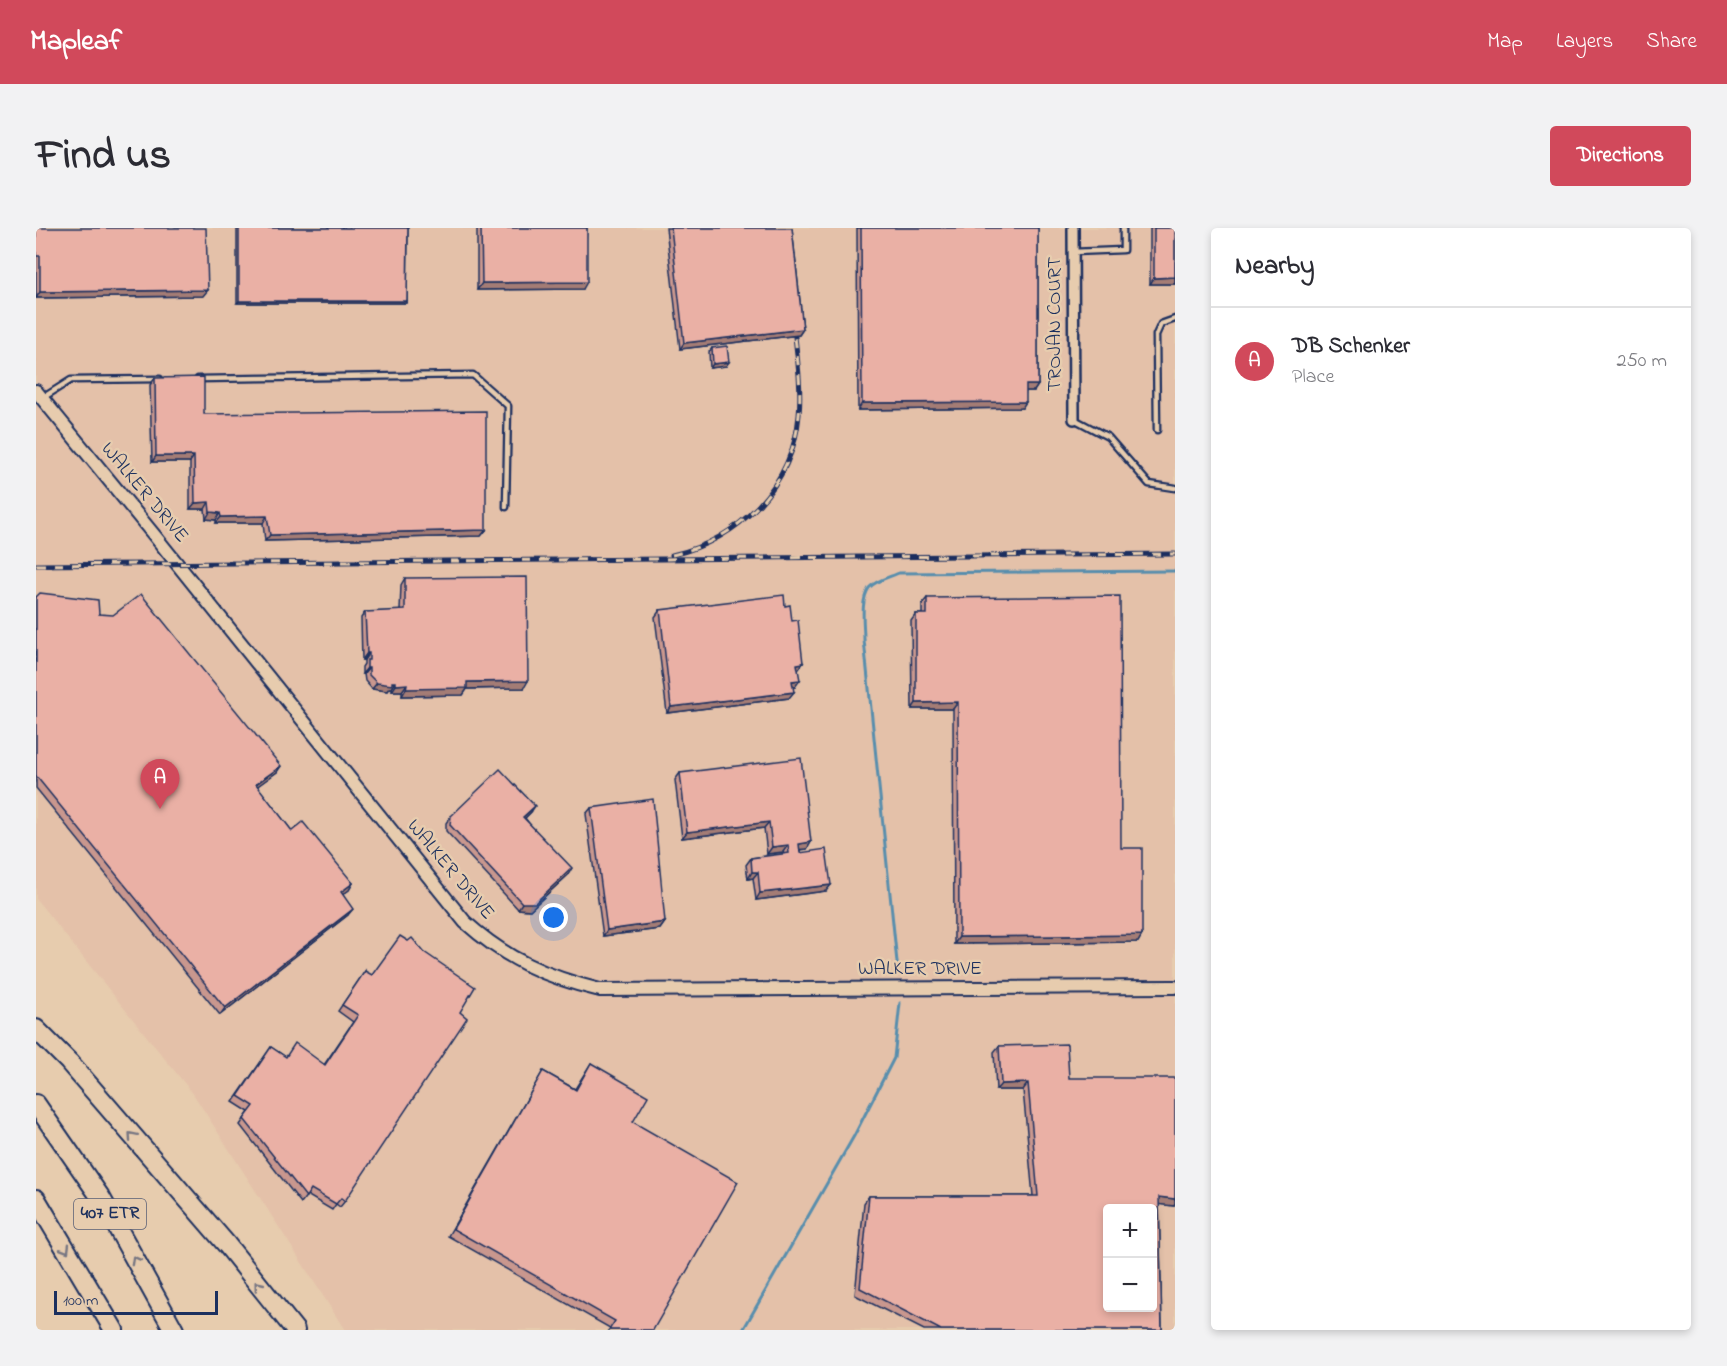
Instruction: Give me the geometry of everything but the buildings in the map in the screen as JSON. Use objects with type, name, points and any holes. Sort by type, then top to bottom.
[{"type":"highway","points":[[36,1029],[84,1079],[226,1245],[295,1330]]},
{"type":"highway","name":"407 ETR","points":[[36,1104],[101,1198],[174,1330]]},
{"type":"highway","name":"407 ETR","points":[[36,1199],[114,1330]]},
{"type":"street","name":"TROJAN COURT","points":[[1073,228],[1074,419]]},
{"type":"street","name":"WALKER DRIVE","points":[[39,395],[465,922],[497,949],[526,966],[559,979],[600,990],[1175,987]]},
{"type":"lane","points":[[1073,252],[1122,250],[1123,228]]},
{"type":"lane","points":[[1157,430],[1156,335],[1161,324],[1175,319]]},
{"type":"lane","points":[[195,379],[473,375],[508,406],[506,507]]},
{"type":"lane","points":[[39,395],[71,380],[171,379]]},
{"type":"lane","points":[[1074,419],[1108,437],[1149,484],[1175,488]]},
{"type":"shaded area","points":[[36,228],[1175,228],[1175,1330],[345,1330],[194,1095],[36,899]]},
{"type":"waterway","points":[[898,972],[864,640],[863,606],[869,588],[899,573],[1175,571]]},
{"type":"waterway","points":[[743,1330],[854,1136],[894,1058],[900,1003]]},
{"type":"railway","points":[[672,555],[696,548],[740,523],[774,486],[786,464],[795,440],[800,403],[793,318]]},
{"type":"railway","points":[[36,565],[1175,554]]},
{"type":"place","name":"DB Schenker","points":[[160,809]]}]
